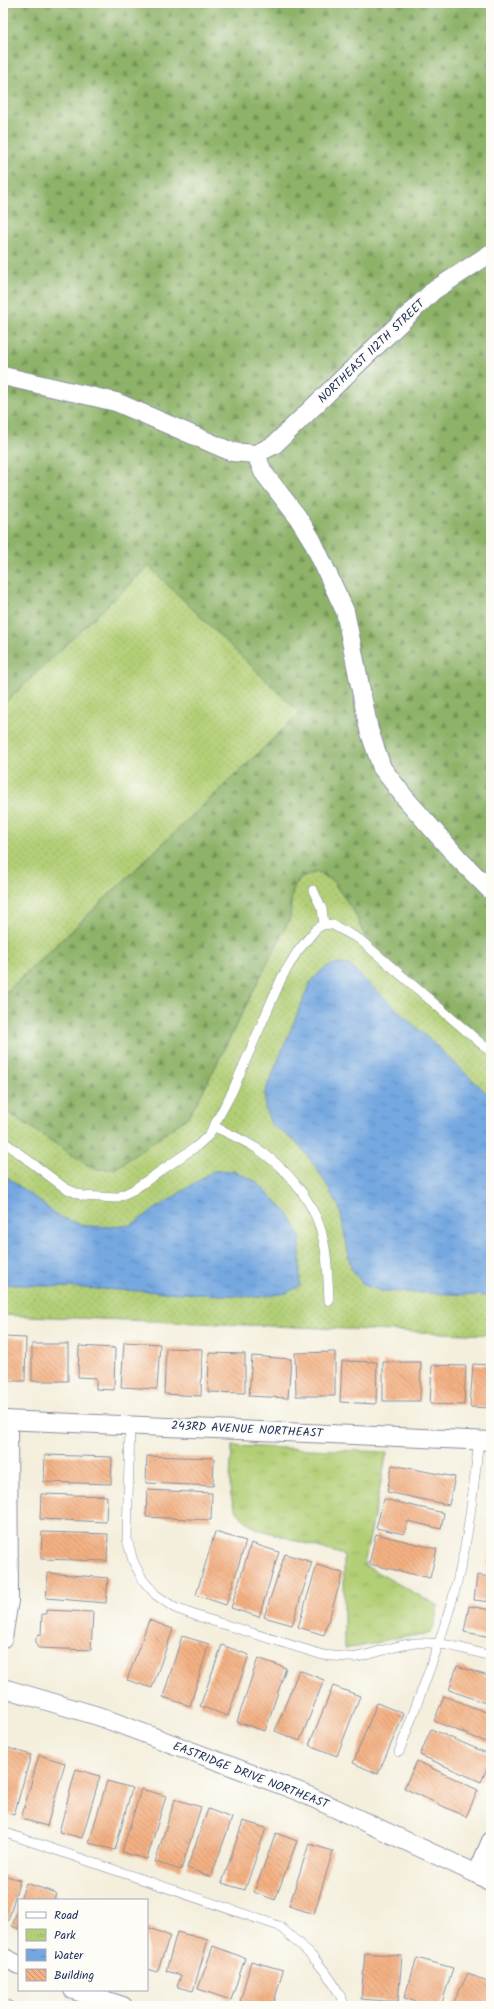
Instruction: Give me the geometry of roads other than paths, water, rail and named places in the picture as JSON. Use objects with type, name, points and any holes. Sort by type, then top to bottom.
[{"type":"street","name":"NORTHEAST 112TH STREET","points":[[256,454],[274,445],[433,291],[491,253]]},
{"type":"street","points":[[3,376],[116,402],[232,452],[256,454],[263,472],[297,516],[312,540],[345,611],[369,730],[382,768],[406,799],[452,852],[491,891]]},
{"type":"street","points":[[3,1638],[9,1600],[5,1420]]},
{"type":"street","name":"243RD AVENUE NORTHEAST","points":[[5,1420],[130,1424],[485,1440]]},
{"type":"street","name":"EASTRIDGE DRIVE NORTHEAST","points":[[3,1688],[98,1716],[300,1792],[484,1878]]},
{"type":"street","points":[[484,1878],[491,1841]]},
{"type":"street","points":[[3,1957],[18,1964]]},
{"type":"street","points":[[76,1991],[123,2006]]},
{"type":"lane","points":[[313,890],[322,909],[324,924]]},
{"type":"lane","points":[[3,1141],[65,1188],[83,1196],[116,1198],[133,1190],[197,1146],[209,1135],[232,1092],[282,976],[297,952],[316,928],[324,924],[333,925],[359,939],[491,1052]]},
{"type":"lane","points":[[213,1126],[261,1151],[295,1182],[306,1198],[320,1224],[324,1243],[329,1301]]},
{"type":"lane","points":[[130,1424],[127,1539],[133,1561],[143,1580],[156,1595],[175,1608],[323,1655],[356,1657],[398,1646],[417,1643],[439,1643],[491,1656]]},
{"type":"lane","points":[[399,1752],[439,1643],[462,1562],[485,1440]]},
{"type":"lane","points":[[3,1832],[279,1926],[308,1950],[329,1976],[345,2006]]},
{"type":"water","points":[[334,964],[349,965],[491,1097],[491,1296],[382,1291],[364,1285],[351,1268],[340,1209],[321,1175],[300,1145],[271,1124],[265,1108],[265,1092],[310,983],[322,970]]},
{"type":"water","points":[[213,1171],[234,1171],[257,1182],[290,1216],[300,1236],[300,1286],[286,1293],[260,1297],[3,1284],[3,1174],[60,1217],[86,1226],[110,1227],[131,1225]]}]
